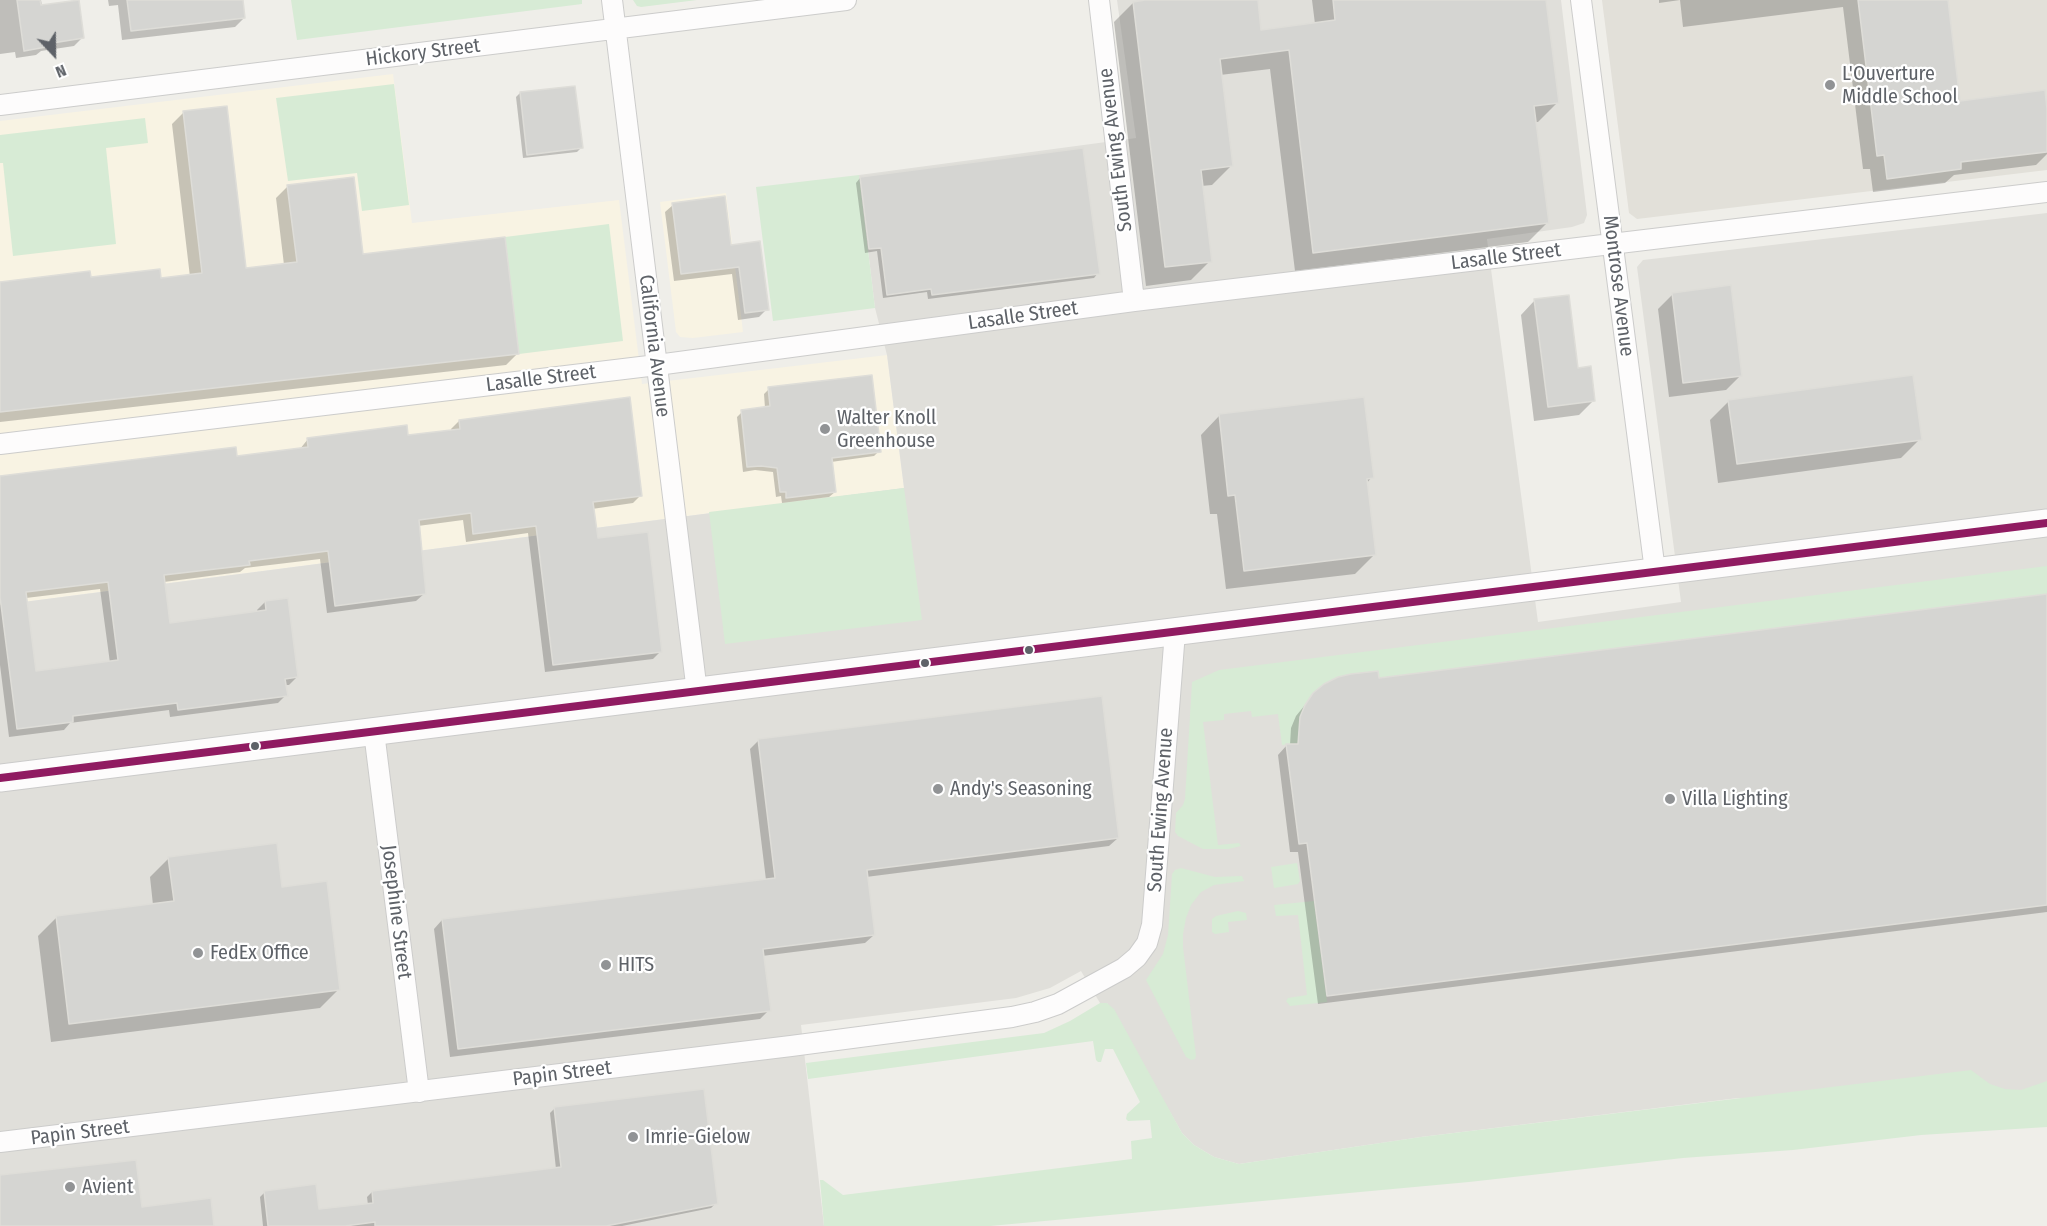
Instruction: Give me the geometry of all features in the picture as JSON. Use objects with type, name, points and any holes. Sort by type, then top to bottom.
[{"type":"main road","points":[[0,778],[2047,523]]},
{"type":"street","name":"California Avenue","points":[[612,0],[697,692]]},
{"type":"street","name":"Hickory Street","points":[[0,105],[846,0]]},
{"type":"street","name":"South Ewing Avenue","points":[[1099,0],[1134,301]]},
{"type":"street","name":"Montrose Avenue","points":[[1581,0],[1655,571]]},
{"type":"street","name":"Lasalle Street","points":[[0,444],[657,365],[1134,301],[2047,192]]},
{"type":"street","name":"South Ewing Avenue","points":[[1115,972],[1137,957],[1147,943],[1152,925],[1174,632]]},
{"type":"street","name":"Josephine Street","points":[[374,732],[418,1092]]},
{"type":"street","name":"Papin Street","points":[[0,1142],[1012,1017],[1059,1004],[1115,972]]},
{"type":"shaded area","points":[[1117,0],[1561,0],[1587,215],[1584,223],[1572,227],[1487,239],[1538,622],[1681,602],[1637,267],[1643,260],[2047,213],[2047,1103],[1738,1098],[1421,1137],[1239,1164],[1214,1157],[1194,1145],[1182,1133],[1107,1003],[1100,1003],[1081,971],[1050,988],[1016,998],[801,1025],[824,1226],[0,1226],[0,605],[904,488],[887,355],[875,308],[859,175],[1136,138]]},
{"type":"shaded area","name":"L'Ouverture Middle School","points":[[1602,0],[2047,0],[2047,170],[1637,219],[1629,213]]},
{"type":"shaded area","points":[[393,74],[412,223],[619,200],[642,384],[887,355],[904,488],[0,605],[0,121]]},
{"type":"shaded area","points":[[726,193],[743,332],[693,338],[680,337],[676,332],[660,202]]},
{"type":"green space","points":[[291,0],[582,0],[582,4],[297,40]]},
{"type":"green space","points":[[633,0],[697,0],[641,7],[637,6]]},
{"type":"green space","points":[[394,84],[409,205],[362,211],[357,173],[288,181],[276,98]]},
{"type":"green space","points":[[145,118],[148,143],[106,148],[116,244],[13,256],[3,163],[0,163],[0,135]]},
{"type":"green space","points":[[859,175],[875,308],[773,321],[756,187]]},
{"type":"green space","points":[[609,224],[623,341],[519,354],[505,237]]},
{"type":"green space","points":[[904,488],[922,620],[725,644],[709,512]]},
{"type":"green space","points":[[2047,566],[2047,594],[1379,678],[1378,671],[1324,684],[1313,693],[1300,717],[1300,743],[1282,745],[1278,714],[1252,717],[1251,711],[1224,714],[1224,720],[1203,722],[1218,845],[1239,843],[1241,846],[1228,849],[1203,849],[1178,836],[1175,832],[1176,813],[1185,799],[1192,682],[1219,670]]},
{"type":"green space","points":[[1297,863],[1300,881],[1298,884],[1274,888],[1271,867]]},
{"type":"green space","points":[[1181,868],[1215,877],[1242,876],[1244,881],[1214,885],[1201,892],[1191,905],[1186,918],[1183,947],[1196,1056],[1191,1060],[1186,1057],[1146,980],[1163,954],[1168,935],[1172,874]]},
{"type":"green space","points":[[1314,901],[1327,1002],[1290,1006],[1286,1001],[1288,998],[1307,995],[1298,915],[1276,916],[1274,905]]},
{"type":"green space","points":[[1238,911],[1246,913],[1247,920],[1228,922],[1229,932],[1215,934],[1212,932],[1212,919]]},
{"type":"green space","points":[[1100,1003],[1107,1003],[1114,1009],[1182,1133],[1194,1145],[1214,1157],[1239,1164],[1421,1137],[1971,1070],[1990,1084],[2005,1089],[2021,1090],[2047,1081],[2047,1127],[1921,1135],[1469,1182],[990,1226],[824,1226],[820,1180],[843,1195],[1132,1159],[1131,1141],[1152,1138],[1150,1120],[1128,1121],[1126,1119],[1127,1114],[1140,1102],[1113,1049],[1105,1049],[1101,1062],[1098,1062],[1093,1041],[808,1079],[806,1063],[1044,1033]]},
{"type":"building","points":[[17,0],[40,0],[41,5],[79,0],[84,38],[46,44],[46,47],[24,51]]},
{"type":"building","points":[[127,0],[243,0],[245,18],[131,31]]},
{"type":"building","points":[[1145,0],[1258,0],[1261,30],[1335,20],[1333,0],[1546,0],[1559,103],[1534,106],[1549,223],[1313,253],[1289,50],[1220,59],[1233,166],[1201,170],[1212,262],[1165,267],[1133,2]]},
{"type":"building","name":"L'Ouverture Middle School","points":[[1858,0],[1948,0],[1960,101],[2045,90],[2047,152],[1961,162],[1961,169],[1887,179],[1884,155],[1877,156]]},
{"type":"building","points":[[575,86],[583,148],[527,155],[520,92]]},
{"type":"building","points":[[227,106],[246,268],[297,262],[287,185],[354,177],[363,254],[505,237],[519,354],[0,412],[0,282],[90,271],[91,277],[160,269],[161,278],[202,273],[183,111]]},
{"type":"building","points":[[1083,148],[1100,274],[932,295],[931,289],[887,295],[881,248],[869,249],[860,177]]},
{"type":"building","points":[[725,196],[731,245],[760,241],[769,310],[745,313],[739,267],[681,274],[672,203]]},
{"type":"building","points":[[1731,285],[1742,376],[1683,383],[1672,293]]},
{"type":"building","points":[[1569,295],[1578,368],[1591,366],[1595,401],[1548,407],[1534,299]]},
{"type":"building","name":"Walter Knoll Greenhouse","points":[[872,375],[881,452],[832,458],[836,492],[786,498],[786,492],[780,492],[777,468],[747,467],[741,410],[770,406],[768,387]]},
{"type":"building","points":[[1913,375],[1922,440],[1737,464],[1728,400]]},
{"type":"building","points":[[630,397],[642,496],[593,502],[598,538],[648,532],[662,652],[553,665],[536,526],[473,534],[471,513],[419,520],[426,594],[335,606],[328,551],[249,561],[250,565],[164,575],[170,623],[266,610],[265,601],[288,598],[298,677],[285,679],[288,696],[178,710],[177,703],[73,716],[73,722],[17,729],[0,597],[0,476],[236,447],[237,456],[308,447],[307,438],[407,425],[408,435],[460,429],[459,420]],"holes":[[[108,582],[118,660],[36,671],[26,592]]]},
{"type":"building","points":[[1364,397],[1374,478],[1367,479],[1376,555],[1244,571],[1235,495],[1228,496],[1219,414]]},
{"type":"building","name":"Villa Lighting","points":[[2047,594],[2047,905],[1327,996],[1307,843],[1299,844],[1286,744],[1298,744],[1300,717],[1305,705],[1313,693],[1324,684],[1351,674],[1378,671],[1379,678]]},
{"type":"building","points":[[1102,696],[1119,838],[867,870],[875,935],[763,949],[771,1011],[458,1049],[442,919],[775,878],[758,739]]},
{"type":"building","name":"FedEx Office","points":[[277,843],[282,887],[327,881],[340,990],[69,1024],[56,916],[174,901],[168,857]]},
{"type":"building","name":"Imrie-Gielow","points":[[704,1089],[718,1204],[606,1226],[375,1226],[375,1222],[345,1226],[268,1226],[264,1191],[316,1184],[319,1209],[373,1203],[372,1191],[561,1167],[554,1107]]},
{"type":"building","name":"Avient","points":[[136,1160],[142,1207],[211,1198],[214,1226],[0,1226],[0,1175]]},
{"type":"transit line","points":[[0,778],[2047,523]]},
{"type":"place","name":"L'Ouverture Middle School","points":[[1830,85]]},
{"type":"place","name":"Walter Knoll Greenhouse","points":[[825,429]]},
{"type":"place","name":"Andy's Seasoning","points":[[938,789]]},
{"type":"place","name":"Villa Lighting","points":[[1670,799]]},
{"type":"place","name":"FedEx Office","points":[[198,953]]},
{"type":"place","name":"HITS","points":[[606,965]]},
{"type":"place","name":"Imrie-Gielow","points":[[633,1137]]},
{"type":"place","name":"Avient","points":[[70,1187]]}]
